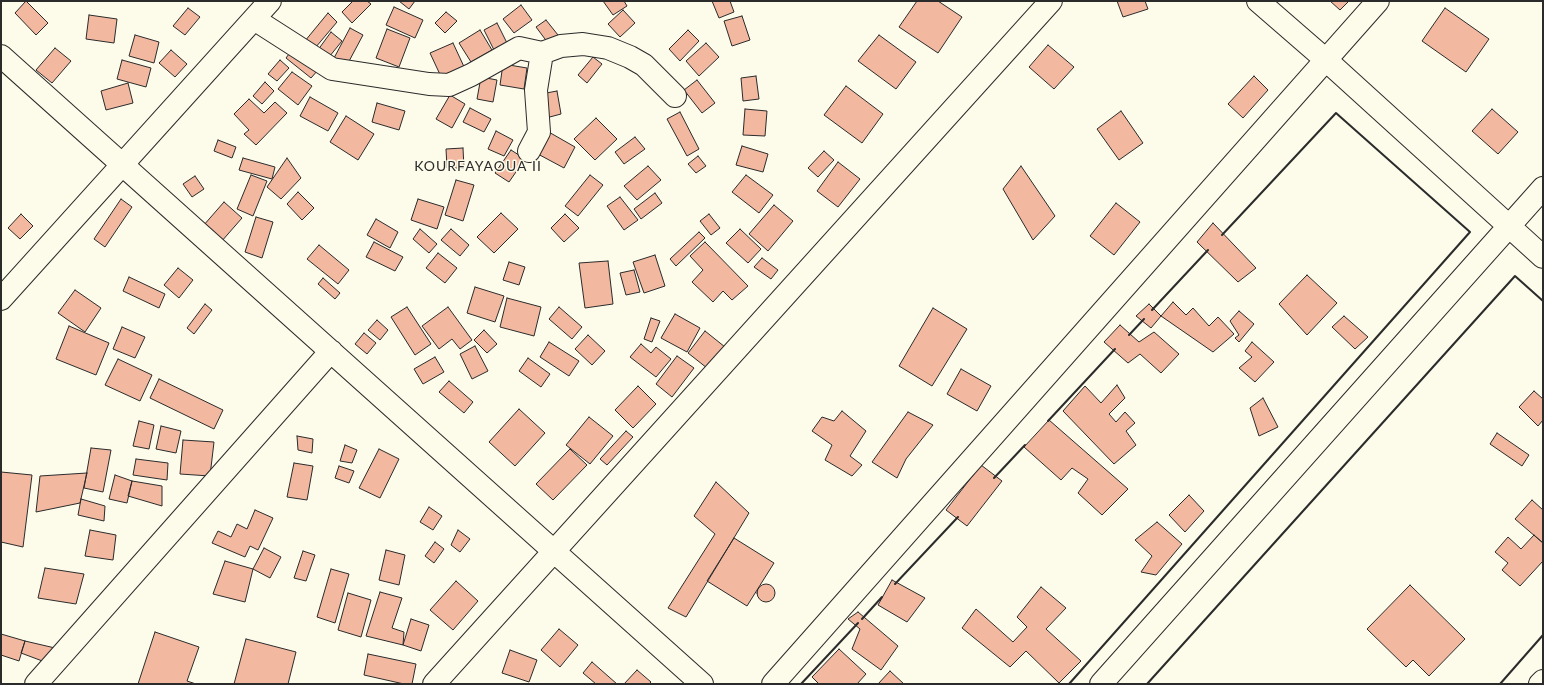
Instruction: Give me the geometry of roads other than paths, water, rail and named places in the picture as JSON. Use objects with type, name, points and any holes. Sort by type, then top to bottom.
[{"type":"street","points":[[1,299],[270,1]]},
{"type":"street","points":[[434,684],[1051,1]]},
{"type":"street","points":[[1258,1],[1326,60],[1543,257]]},
{"type":"street","points":[[773,684],[1378,1]]},
{"type":"street","points":[[254,19],[332,69],[429,84],[449,85],[471,76],[519,48],[542,53],[561,46],[583,44],[608,48],[630,57],[644,66],[675,96]]},
{"type":"street","points":[[529,151],[539,132],[536,90],[542,53]]},
{"type":"street","points":[[1,56],[702,684]]},
{"type":"street","points":[[1101,684],[1543,188]]},
{"type":"street","points":[[36,684],[331,351]]},
{"type":"street","points":[[1540,684],[1543,681]]},
{"type":"district","name":"KOURFAYAOUA II","points":[[478,166]]}]
